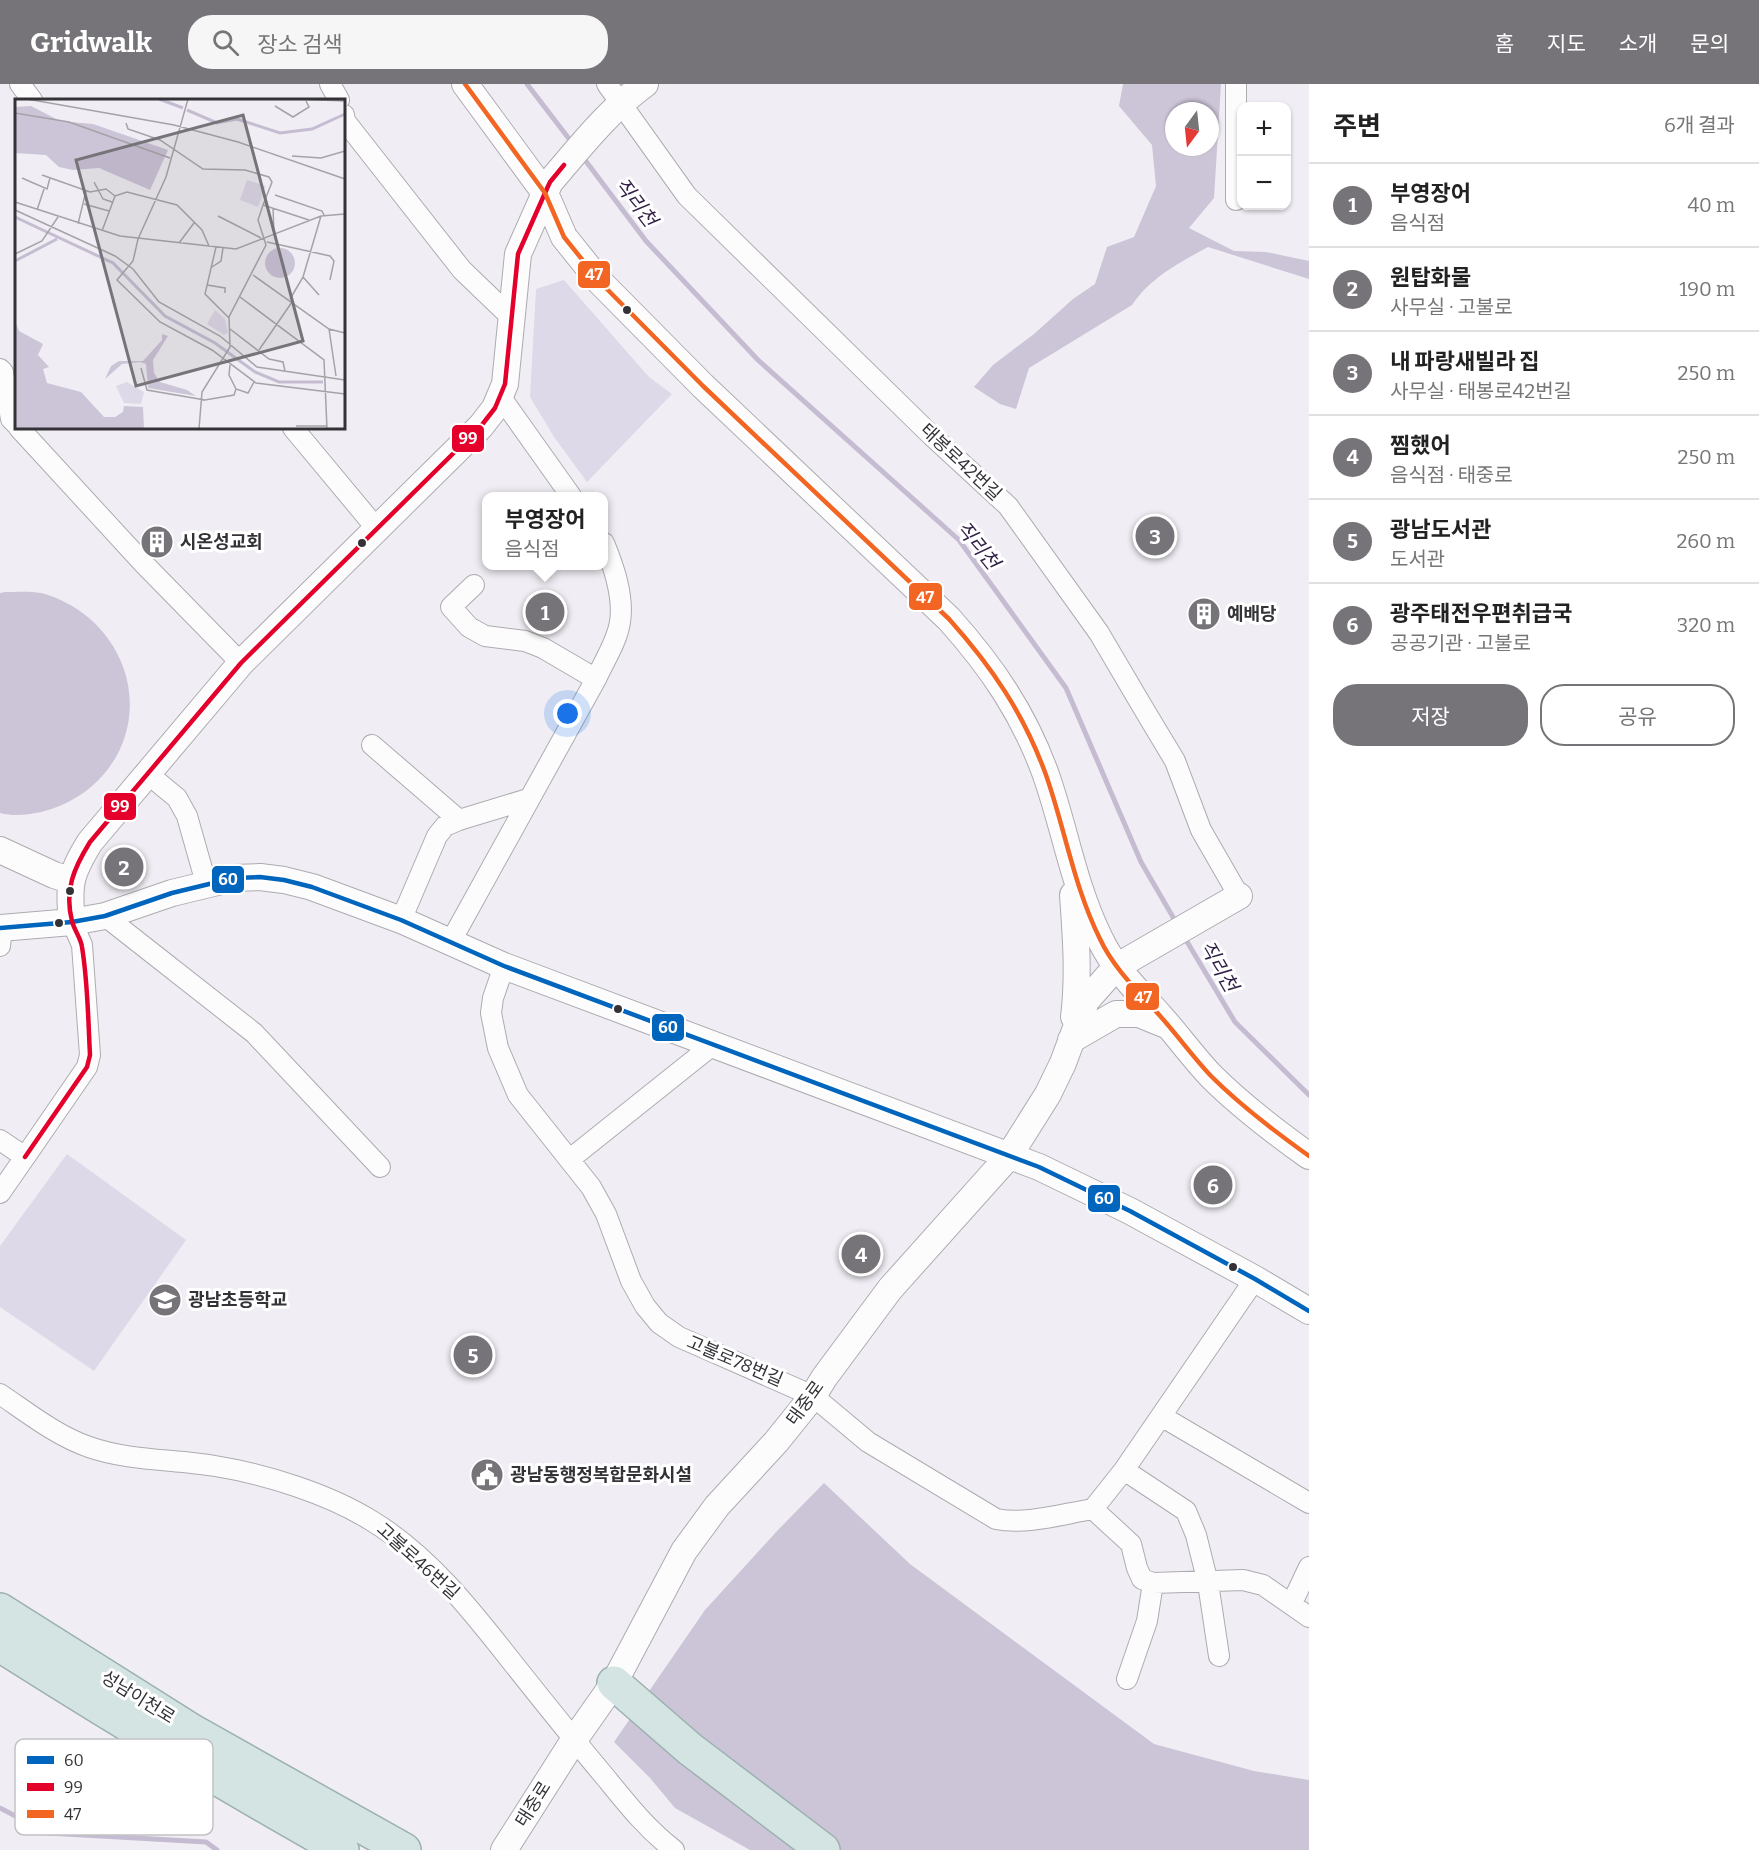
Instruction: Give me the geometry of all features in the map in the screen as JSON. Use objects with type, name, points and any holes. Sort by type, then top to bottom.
[{"type":"highway","name":"성남이천로","points":[[0,1610],[206,1739]]},
{"type":"highway","name":"성남이천로","points":[[0,1645],[151,1739]]},
{"type":"highway","points":[[614,1683],[690,1749],[823,1850]]},
{"type":"highway","name":"성남이천로","points":[[213,1743],[404,1850]]},
{"type":"highway","name":"성남이천로","points":[[213,1776],[342,1850]]},
{"type":"street","points":[[20,84],[31,99]]},
{"type":"street","points":[[330,84],[339,99]]},
{"type":"street","points":[[465,84],[547,187],[564,237],[608,290],[703,386],[949,619],[977,650],[999,680],[1035,746],[1057,808],[1087,912],[1116,967],[1210,1075],[1246,1109],[1309,1156]]},
{"type":"street","points":[[0,1193],[87,1067],[90,1055],[82,945],[72,922],[69,894],[70,880],[80,859],[90,842],[241,663],[481,426],[495,408],[505,384],[518,254],[547,187],[611,101],[645,84]]},
{"type":"street","points":[[1236,84],[1236,201]]},
{"type":"street","name":"태봉로42번길","points":[[611,101],[687,196],[932,436],[1008,506],[1099,633],[1175,761],[1229,902]]},
{"type":"street","points":[[345,121],[462,270],[512,318]]},
{"type":"street","points":[[0,369],[11,387],[12,426],[241,663]]},
{"type":"street","points":[[500,396],[568,492]]},
{"type":"street","points":[[294,429],[376,529]]},
{"type":"street","points":[[451,941],[596,679],[616,638],[621,622],[617,581],[608,557]]},
{"type":"street","points":[[474,585],[451,607],[469,627],[485,636],[525,641],[543,648],[596,679]]},
{"type":"street","points":[[372,745],[459,820]]},
{"type":"street","points":[[148,774],[177,798],[187,816],[206,883]]},
{"type":"street","points":[[401,920],[437,836],[446,826],[528,799]]},
{"type":"street","points":[[0,850],[70,880]]},
{"type":"street","points":[[1070,856],[1077,946],[1076,998],[1071,1040]]},
{"type":"street","points":[[1,934],[105,916],[206,883],[234,878],[284,879],[312,887],[401,920],[504,966],[1040,1167],[1130,1211],[1309,1311]]},
{"type":"street","name":"태중로","points":[[504,1850],[574,1740],[614,1683],[684,1551],[717,1506],[776,1442],[813,1396],[824,1377],[890,1289],[1009,1156],[1048,1094],[1063,1063],[1086,1001],[1116,967],[1229,902]]},
{"type":"street","points":[[105,916],[254,1033],[380,1167]]},
{"type":"street","name":"고불로78번길","points":[[504,966],[493,998],[491,1013],[498,1048],[518,1095],[591,1187],[606,1214],[631,1281],[645,1306],[659,1323],[679,1337],[813,1396],[868,1442],[996,1519],[1010,1522],[1094,1509]]},
{"type":"street","points":[[1071,1040],[1116,1014],[1139,1014],[1170,1027]]},
{"type":"street","points":[[570,1159],[714,1044]]},
{"type":"street","points":[[0,1140],[25,1157]]},
{"type":"street","points":[[1255,1279],[1124,1470],[1094,1509],[1131,1544],[1142,1579],[1153,1583],[1208,1583],[1243,1580],[1263,1585],[1309,1617]]},
{"type":"street","name":"고불로46번길","points":[[0,1394],[52,1428],[89,1447],[115,1454],[216,1466],[305,1490],[337,1502],[394,1535],[474,1614],[574,1740],[652,1833],[674,1850]]},
{"type":"street","points":[[1161,1416],[1309,1503]]},
{"type":"street","points":[[1124,1470],[1186,1511],[1196,1535],[1208,1583],[1219,1656]]},
{"type":"street","points":[[1292,1603],[1308,1570]]},
{"type":"street","points":[[1127,1679],[1147,1622],[1153,1583]]},
{"type":"shaded area","points":[[1123,84],[1221,84],[1219,117],[1219,102],[1165,102],[1165,156],[1217,156],[1214,198],[1189,228],[1234,251],[1266,252],[1309,261],[1309,279],[1208,247],[1157,279],[1132,305],[1029,368],[1016,409],[1000,404],[974,387],[993,365],[1034,334],[1073,299],[1095,284],[1107,247],[1134,237],[1156,186],[1152,145],[1119,106]]},
{"type":"shaded area","points":[[564,280],[649,377],[672,394],[587,482],[554,437],[530,397],[536,289]]},
{"type":"shaded area","points":[[0,593],[41,593],[66,603],[89,618],[109,641],[123,666],[129,693],[129,719],[122,745],[108,769],[88,789],[62,805],[23,815],[0,813]]},
{"type":"shaded area","points":[[67,1154],[186,1240],[94,1371],[0,1307],[0,1246]]},
{"type":"shaded area","points":[[824,1483],[910,1564],[1154,1744],[1254,1771],[1309,1780],[1309,1850],[750,1850],[675,1808],[650,1778],[614,1742],[705,1610]]},
{"type":"waterway","name":"직리천","points":[[527,84],[573,144]]},
{"type":"waterway","name":"직리천","points":[[582,156],[646,241],[758,360],[959,540],[1066,688],[1141,862],[1177,924]]},
{"type":"waterway","name":"직리천","points":[[1183,935],[1235,1022],[1309,1095]]},
{"type":"waterway","points":[[0,1808],[15,1816]]},
{"type":"waterway","points":[[83,1835],[206,1842],[217,1850]]},
{"type":"transit line","name":"47","points":[[465,84],[545,193],[564,237],[601,283],[703,386],[949,619],[979,655],[993,673],[1028,732],[1053,795],[1083,899],[1100,939],[1112,960],[1211,1076],[1258,1118],[1309,1156]]},
{"type":"transit line","name":"99","points":[[25,1157],[87,1067],[90,1055],[84,960],[81,944],[72,921],[69,899],[75,870],[84,852],[241,663],[481,426],[495,408],[505,384],[518,254],[550,182],[564,165]]},
{"type":"transit line","name":"60","points":[[0,928],[72,922],[105,916],[172,893],[234,878],[260,877],[312,887],[401,920],[504,966],[1039,1167],[1130,1211],[1309,1311]]},
{"type":"place","name":"내 파랑새빌라 집","points":[[1155,536]]},
{"type":"place","name":"시온성교회","points":[[157,542]]},
{"type":"place","name":"부영장어","points":[[545,612]]},
{"type":"place","name":"예배당","points":[[1204,614]]},
{"type":"place","name":"원탑화물","points":[[124,867]]},
{"type":"place","name":"광주태전우편취급국","points":[[1213,1185]]},
{"type":"place","name":"찜했어","points":[[861,1254]]},
{"type":"place","name":"광남초등학교","points":[[165,1300]]},
{"type":"place","name":"광남도서관","points":[[473,1355]]},
{"type":"place","name":"광남동행정복합문화시설","points":[[487,1475]]}]
